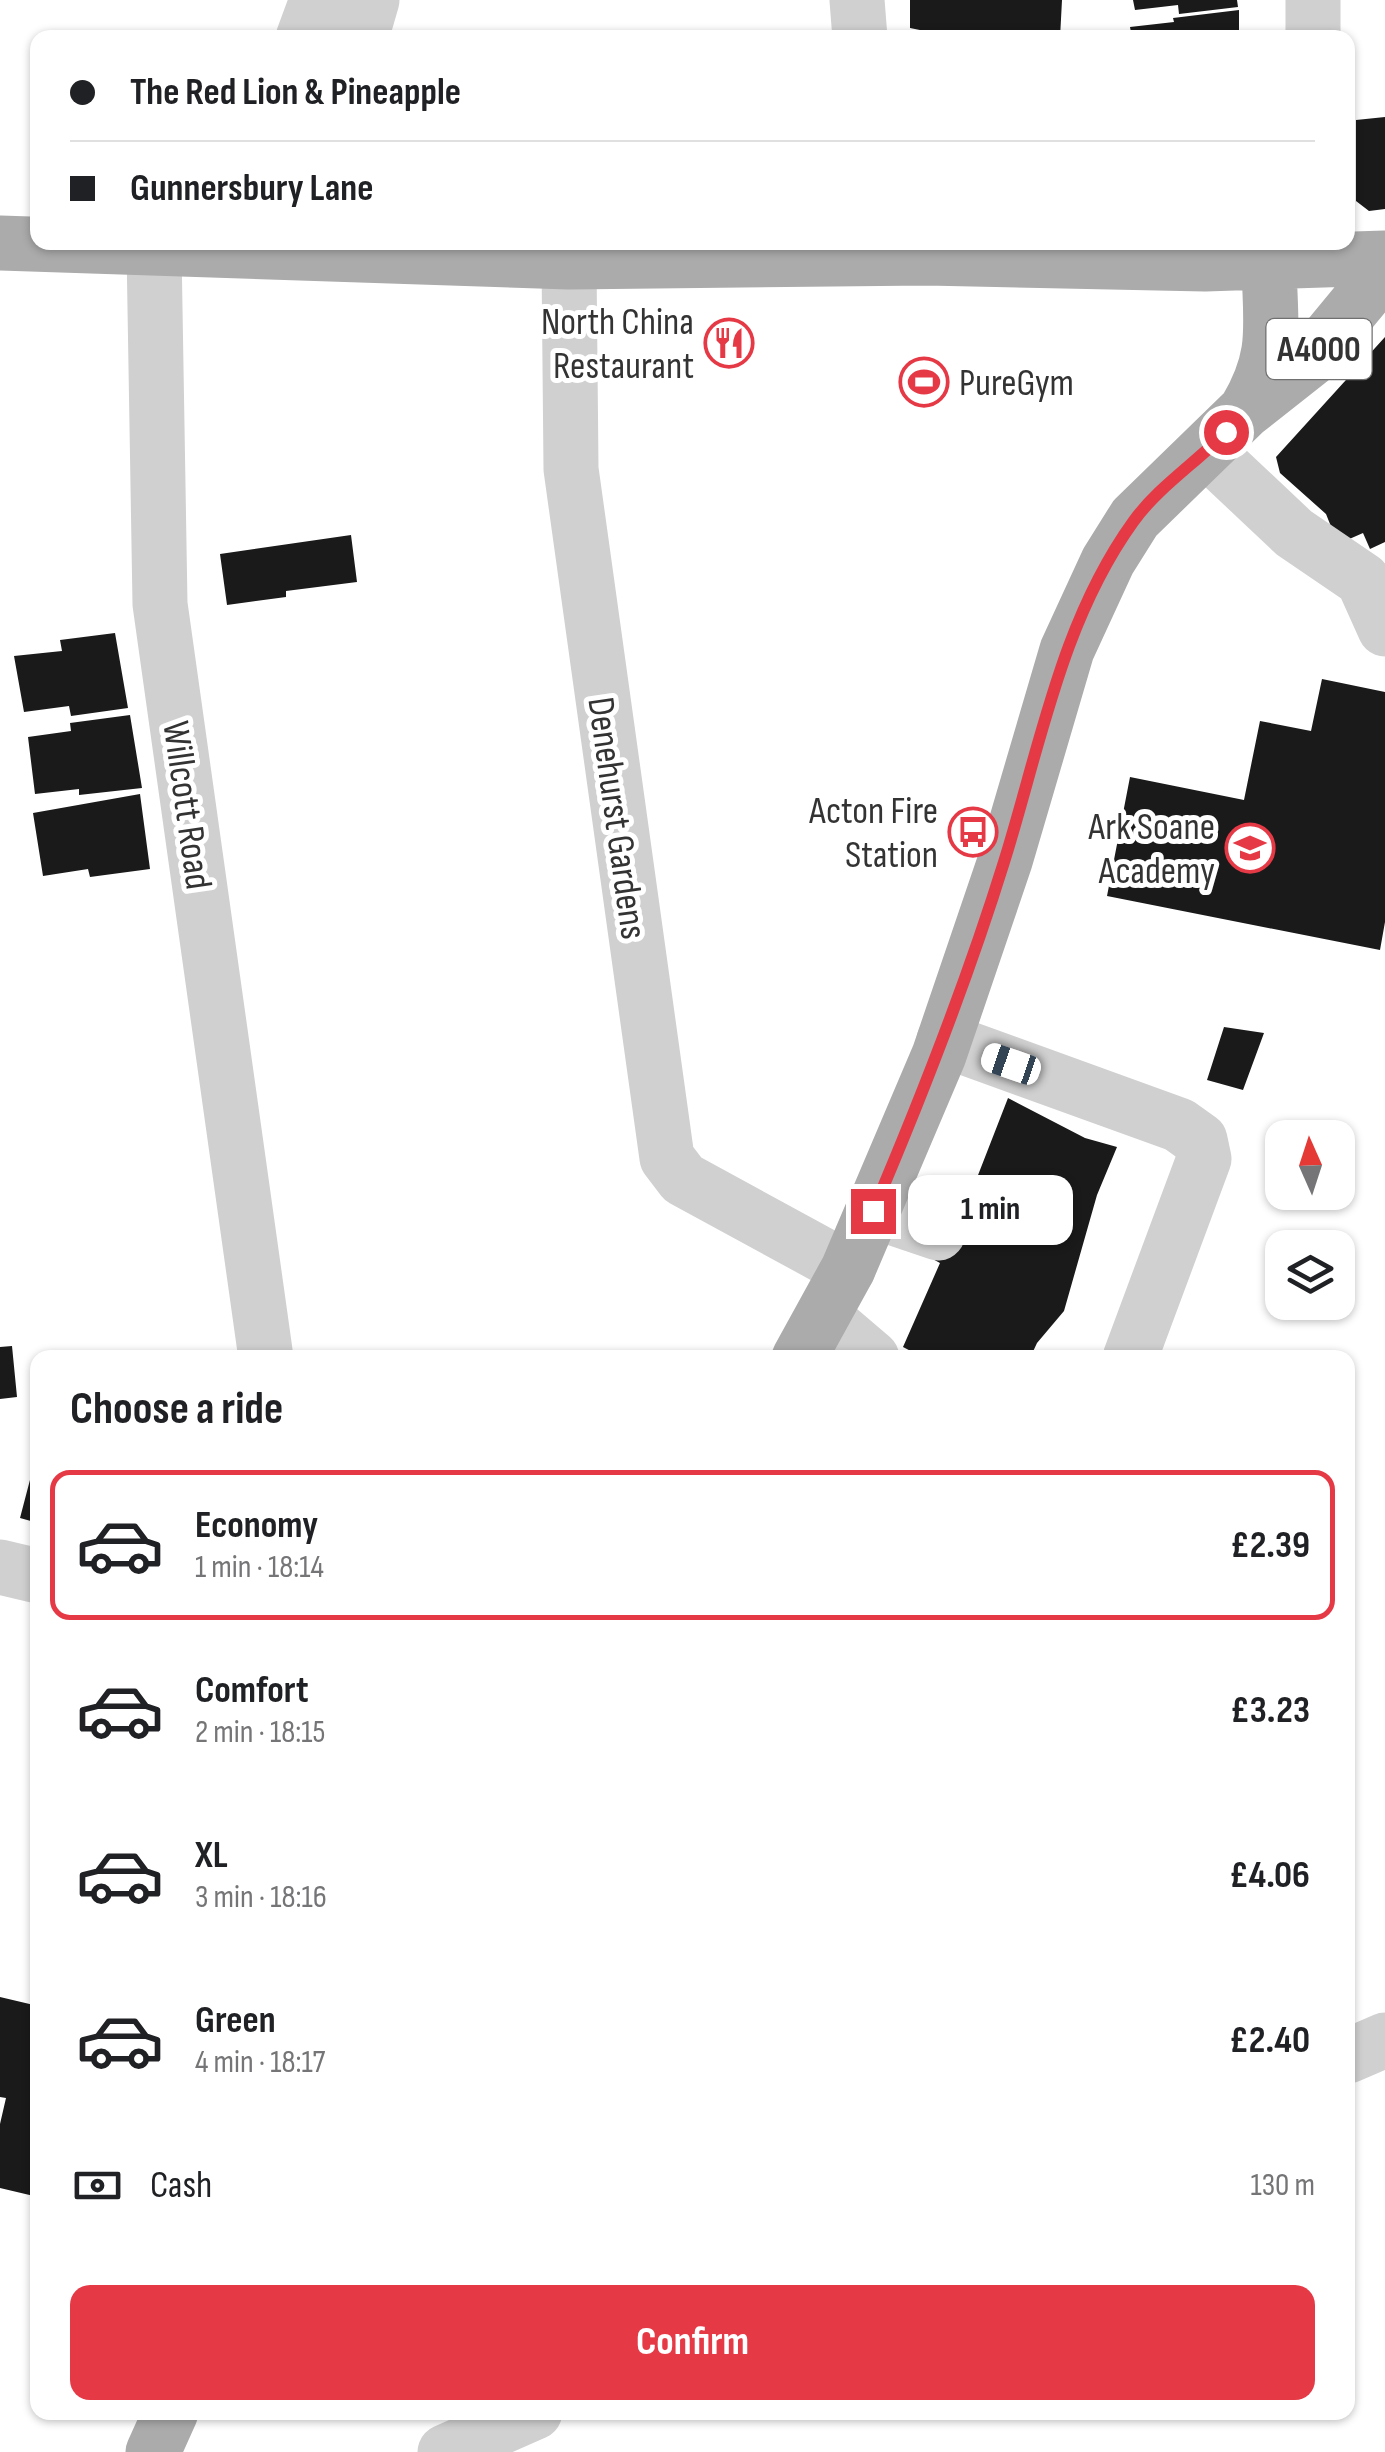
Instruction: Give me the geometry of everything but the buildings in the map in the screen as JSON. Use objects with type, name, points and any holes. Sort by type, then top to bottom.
[{"type":"main road","points":[[0,243],[30,244]]},
{"type":"main road","points":[[359,250],[569,262],[845,251],[1385,258]]},
{"type":"main road","name":"A4000","points":[[1226,432],[1265,378],[1300,255]]},
{"type":"main road","name":"A4000","points":[[812,1337],[848,1269],[944,1040],[1075,632],[1108,561],[1135,518],[1310,360],[1367,291],[1385,276]]},
{"type":"main road","points":[[153,2452],[167,2420]]},
{"type":"street","points":[[306,30],[317,0]]},
{"type":"street","points":[[363,30],[372,0]]},
{"type":"street","points":[[857,0],[859,30]]},
{"type":"street","points":[[1313,0],[1313,30]]},
{"type":"street","name":"Willcott Road","points":[[154,250],[160,604],[265,1350]]},
{"type":"street","name":"Denehurst Gardens","points":[[569,262],[571,469],[667,1158],[683,1179],[848,1269]]},
{"type":"street","points":[[1226,432],[1294,533],[1363,580],[1385,628]]},
{"type":"street","points":[[944,1040],[1179,1125],[1200,1140],[1204,1159],[1133,1350]]},
{"type":"street","points":[[873,1211],[938,1233]]},
{"type":"street","points":[[812,1337],[849,1350]]},
{"type":"street","points":[[0,1567],[30,1574]]},
{"type":"street","points":[[1355,2053],[1385,2040]]},
{"type":"street","points":[[444,2452],[517,2420]]},
{"type":"place","name":"North China Restaurant","points":[[729,343]]},
{"type":"place","name":"PureGym","points":[[924,382]]},
{"type":"place","name":"Acton Fire Station","points":[[973,832]]},
{"type":"place","name":"Ark Soane Academy","points":[[1250,848]]},
{"type":"route","points":[[873,1211],[939,1055],[1005,860],[1067,650],[1108,561],[1135,518],[1226,432]]}]
